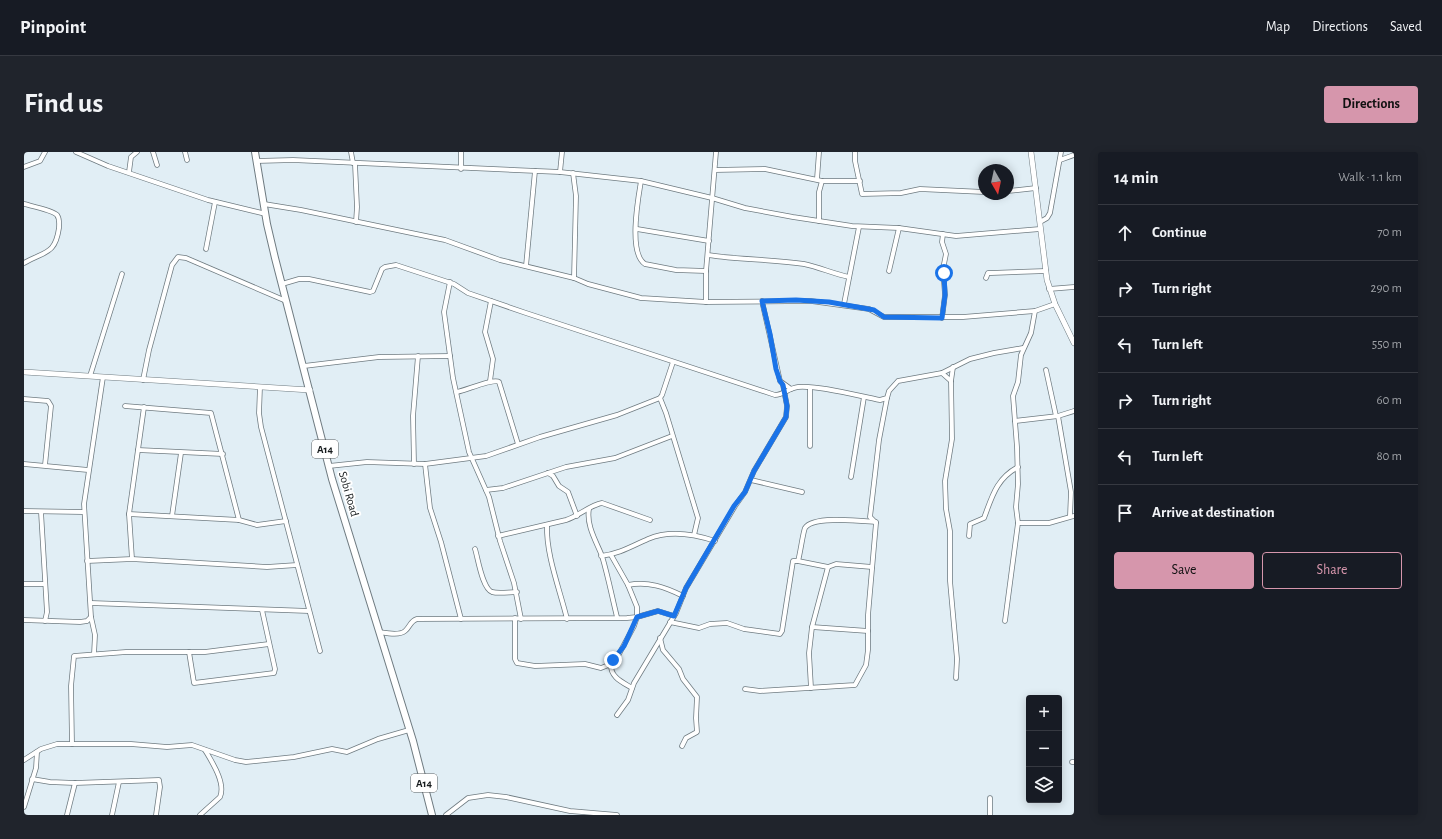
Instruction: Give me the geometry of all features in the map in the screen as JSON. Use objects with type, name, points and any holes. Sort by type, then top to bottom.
[{"type":"highway","name":"Sobi Road","points":[[255,152],[266,214],[286,302],[329,466],[378,632],[410,730],[432,815]]},
{"type":"street","points":[[24,167],[40,161],[46,152]]},
{"type":"street","points":[[76,152],[108,166],[215,202],[266,214]]},
{"type":"street","points":[[129,172],[132,157],[137,152]]},
{"type":"street","points":[[153,152],[157,165]]},
{"type":"street","points":[[185,152],[187,160]]},
{"type":"street","points":[[351,152],[354,163],[357,207],[356,222]]},
{"type":"street","points":[[461,152],[461,169]]},
{"type":"street","points":[[560,172],[562,152]]},
{"type":"street","points":[[706,302],[706,271],[716,152]]},
{"type":"street","points":[[819,152],[819,221]]},
{"type":"street","points":[[855,152],[861,192],[864,194],[901,194],[920,189],[978,192]]},
{"type":"street","points":[[1031,152],[1049,289],[1054,304],[1074,343]]},
{"type":"street","points":[[1040,222],[1047,218],[1050,212],[1061,152]]},
{"type":"street","points":[[1060,160],[1074,155]]},
{"type":"street","points":[[256,161],[293,160],[461,169],[574,173],[641,181],[712,198],[745,208],[859,227],[899,228],[971,236],[1040,228]]},
{"type":"street","points":[[715,170],[765,169],[820,180],[860,181]]},
{"type":"street","points":[[526,266],[535,171]]},
{"type":"street","points":[[574,173],[576,196],[574,278]]},
{"type":"street","points":[[641,181],[637,211],[638,257],[645,264],[676,270],[706,271]]},
{"type":"street","points":[[1014,190],[1036,188]]},
{"type":"street","points":[[206,249],[215,202]]},
{"type":"street","points":[[24,204],[53,213],[59,219],[57,239],[52,248],[24,263]]},
{"type":"street","points":[[264,204],[301,210],[445,240],[500,260],[574,278],[588,284],[641,298],[706,302],[796,300],[844,304],[874,310],[884,317],[942,318],[1035,311],[1054,304]]},
{"type":"street","points":[[844,304],[859,227]]},
{"type":"street","points":[[888,271],[898,241],[899,228]]},
{"type":"street","points":[[637,229],[709,241]]},
{"type":"street","points":[[942,318],[945,295],[943,269],[946,254],[942,245],[943,234]]},
{"type":"street","points":[[708,256],[730,259],[767,259],[806,265],[849,277]]},
{"type":"street","points":[[143,380],[149,350],[172,265],[178,258],[186,258],[286,302]]},
{"type":"street","points":[[282,284],[299,279],[309,279],[370,292],[373,291],[382,269],[396,265],[450,282],[468,292],[491,300],[774,396],[791,389],[810,388],[880,400],[887,398]]},
{"type":"street","points":[[986,278],[991,273],[1046,271]]},
{"type":"street","points":[[90,376],[122,274]]},
{"type":"street","points":[[450,282],[444,312],[450,356],[469,452],[473,457],[486,490],[498,536],[517,592],[521,618]]},
{"type":"street","points":[[1049,289],[1074,287]]},
{"type":"street","points":[[490,381],[493,359],[485,332],[491,300]]},
{"type":"street","points":[[762,301],[776,369],[780,381],[783,385],[791,389]]},
{"type":"street","points":[[1005,621],[1018,522],[1016,507],[1018,467],[1012,396],[1018,382],[1023,348],[1031,333],[1035,311]]},
{"type":"street","points":[[876,522],[870,516],[879,440],[889,391],[898,381],[942,373],[970,359],[994,352],[1023,348]]},
{"type":"street","points":[[414,464],[413,416],[418,356]]},
{"type":"street","points":[[304,366],[371,358],[450,356]]},
{"type":"street","points":[[329,466],[367,462],[425,464],[486,456],[518,444],[617,415],[660,398],[673,362]]},
{"type":"street","points":[[952,367],[952,439],[945,481],[946,509],[950,531],[950,581],[957,658],[956,678]]},
{"type":"street","points":[[1018,522],[1050,523],[1072,516],[1071,492],[1057,416],[1046,370]]},
{"type":"street","points":[[24,372],[310,390]]},
{"type":"street","points":[[942,373],[951,381]]},
{"type":"street","points":[[94,654],[95,635],[91,617],[83,512],[88,470],[103,377]]},
{"type":"street","points":[[457,392],[476,388],[490,381],[496,380],[499,382],[518,444]]},
{"type":"street","points":[[617,715],[628,700],[632,688],[674,616],[682,596],[751,480],[754,471],[786,417],[787,406],[783,393],[783,385]]},
{"type":"street","points":[[260,387],[260,420],[320,651]]},
{"type":"street","points":[[810,388],[810,446]]},
{"type":"street","points":[[851,477],[864,397]]},
{"type":"street","points":[[660,398],[698,518],[694,535]]},
{"type":"street","points":[[24,399],[48,401],[51,406],[45,465]]},
{"type":"street","points":[[880,400],[885,409]]},
{"type":"street","points":[[125,406],[210,412],[223,454],[239,520]]},
{"type":"street","points":[[132,559],[129,514],[144,407]]},
{"type":"street","points":[[1015,421],[1057,416],[1074,411]]},
{"type":"street","points":[[486,490],[503,488],[566,467],[615,458],[672,436]]},
{"type":"street","points":[[138,450],[223,454]]},
{"type":"street","points":[[172,516],[181,453]]},
{"type":"street","points":[[24,464],[88,470]]},
{"type":"street","points":[[425,464],[430,508],[441,542],[461,619]]},
{"type":"street","points":[[969,536],[970,524],[984,518],[995,487],[1004,476],[1018,467]]},
{"type":"street","points":[[548,473],[553,476],[559,486],[568,492],[578,515]]},
{"type":"street","points":[[751,480],[802,492]]},
{"type":"street","points":[[498,536],[547,526],[578,515],[597,504],[602,503],[650,520]]},
{"type":"street","points":[[589,509],[587,516],[595,543],[601,556],[617,617]]},
{"type":"street","points":[[24,512],[83,512]]},
{"type":"street","points":[[40,512],[47,612],[45,621]]},
{"type":"street","points":[[129,514],[239,520],[257,525],[286,521]]},
{"type":"street","points":[[578,515],[587,516]]},
{"type":"street","points":[[798,561],[803,542],[803,532],[806,526],[811,523],[843,520],[876,522]]},
{"type":"street","points":[[745,689],[811,688],[855,685],[866,665],[868,650],[876,522]]},
{"type":"street","points":[[547,526],[547,534],[567,619]]},
{"type":"street","points":[[538,528],[547,534]]},
{"type":"street","points":[[601,556],[611,555],[657,537],[694,535],[715,541]]},
{"type":"street","points":[[475,549],[482,577],[489,590],[493,592],[517,592]]},
{"type":"street","points":[[515,618],[515,659],[517,663],[535,666],[585,664],[601,668],[611,664],[622,650],[637,617],[635,600],[611,555]]},
{"type":"street","points":[[88,562],[132,559],[267,567],[297,565]]},
{"type":"street","points":[[670,622],[699,628],[710,624],[727,623],[744,629],[780,634],[782,631],[793,561],[828,567],[836,564],[872,567]]},
{"type":"street","points":[[811,688],[809,653],[812,627],[828,567]]},
{"type":"street","points":[[24,584],[44,584]]},
{"type":"street","points":[[628,585],[652,585],[666,588],[682,596]]},
{"type":"street","points":[[91,604],[309,611]]},
{"type":"street","points":[[189,652],[193,682],[205,682],[274,673],[275,669],[262,610]]},
{"type":"street","points":[[378,632],[401,633],[417,619],[567,619],[637,617],[658,611],[674,616]]},
{"type":"street","points":[[24,620],[80,622],[87,621],[91,617]]},
{"type":"street","points":[[812,627],[868,631]]},
{"type":"street","points":[[660,638],[663,650],[679,669],[683,679],[697,697],[697,732],[686,738],[682,746]]},
{"type":"street","points":[[72,744],[70,686],[73,658],[79,655],[189,652],[269,644]]},
{"type":"street","points":[[611,664],[611,668],[617,679],[632,688]]},
{"type":"street","points":[[24,760],[37,752],[57,744],[131,744],[167,747],[187,745],[246,762],[294,757],[332,749],[347,752],[378,739],[410,730]]},
{"type":"street","points":[[200,815],[220,797],[222,792],[218,774],[205,750]]},
{"type":"street","points":[[24,806],[32,779],[37,752]]},
{"type":"street","points":[[32,779],[50,782],[75,783],[159,780],[160,787],[156,815]]},
{"type":"street","points":[[112,815],[118,782]]},
{"type":"street","points":[[67,815],[75,783]]},
{"type":"street","points":[[446,815],[468,798],[488,795],[506,797],[570,811],[616,815]]},
{"type":"street","points":[[990,798],[990,815]]},
{"type":"route","points":[[613,660],[624,646],[637,617],[656,611],[674,616],[686,588],[711,548],[734,506],[745,492],[754,471],[786,417],[787,406],[783,393],[783,385],[776,369],[774,353],[762,301],[796,300],[829,302],[874,310],[884,317],[942,318],[942,306],[945,295],[944,273]]}]
